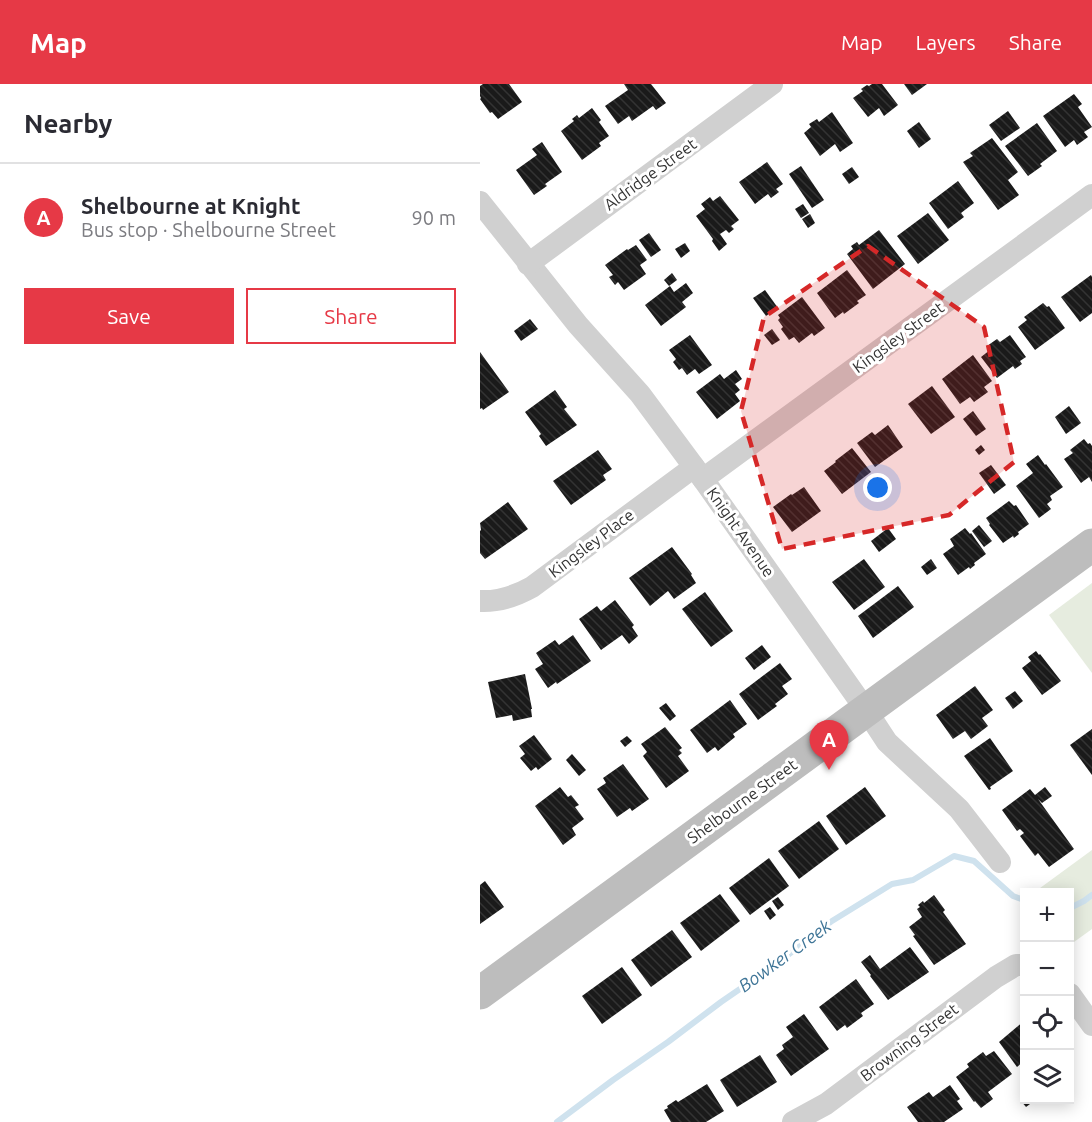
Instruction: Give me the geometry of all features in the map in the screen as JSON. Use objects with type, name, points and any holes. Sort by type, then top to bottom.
[{"type":"main road","name":"Shelbourne Street","points":[[480,993],[1092,545]]},
{"type":"street","name":"Aldridge Street","points":[[528,264],[772,84]]},
{"type":"street","name":"Kingsley Street","points":[[699,473],[1092,195]]},
{"type":"street","name":"Knight Avenue","points":[[480,202],[578,325],[640,394],[699,473],[887,742],[959,809],[1000,861]]},
{"type":"street","name":"Kingsley Place","points":[[480,601],[503,600],[532,587],[699,473]]},
{"type":"street","name":"Browning Street","points":[[793,1122],[826,1104],[996,977],[1016,964],[1020,964]]},
{"type":"street","points":[[1071,996],[1092,1025]]},
{"type":"highlighted area","points":[[868,246],[984,327],[1014,462],[949,515],[782,549],[741,411],[764,317]]},
{"type":"shaded area","points":[[1092,583],[1092,673],[1049,615]]},
{"type":"shaded area","points":[[1092,850],[1092,929],[1074,942],[1074,888],[1040,888]]},
{"type":"building","points":[[509,84],[522,102],[498,119],[492,112],[490,113],[480,99],[480,86]]},
{"type":"building","points":[[624,84],[651,84],[666,103],[656,110],[653,106],[632,121],[629,116],[618,124],[605,106],[628,90]]},
{"type":"building","points":[[872,84],[882,84],[898,105],[884,116],[879,108],[868,117],[853,98],[863,91],[861,89]]},
{"type":"building","points":[[904,84],[927,84],[912,95]]},
{"type":"building","points":[[1074,94],[1082,104],[1078,107],[1092,127],[1084,132],[1088,137],[1077,145],[1074,140],[1065,147],[1043,116]]},
{"type":"building","points":[[592,108],[609,136],[599,143],[601,146],[582,160],[561,131],[574,121],[572,119],[577,115],[579,118]]},
{"type":"building","points":[[1008,111],[1020,128],[1001,141],[989,125]]},
{"type":"building","points":[[832,112],[853,143],[840,152],[835,144],[820,156],[804,133],[811,127],[809,124],[817,119],[819,122]]},
{"type":"building","points":[[919,122],[931,139],[919,148],[907,131]]},
{"type":"building","points":[[1037,123],[1057,151],[1028,176],[1005,146]]},
{"type":"building","points":[[992,138],[1018,172],[1008,180],[1019,195],[998,210],[963,162],[973,156],[970,153]]},
{"type":"building","points":[[542,142],[562,172],[534,195],[516,170],[537,155],[532,149]]},
{"type":"building","points":[[767,162],[783,184],[776,189],[779,192],[771,198],[768,194],[755,204],[739,182]]},
{"type":"building","points":[[801,166],[824,200],[812,208],[789,174]]},
{"type":"building","points":[[852,167],[859,177],[849,184],[842,174]]},
{"type":"building","points":[[958,181],[974,203],[961,213],[964,217],[948,229],[929,203]]},
{"type":"building","points":[[720,196],[739,220],[731,226],[734,229],[729,233],[726,230],[720,234],[727,244],[719,251],[696,216],[705,209],[701,204],[710,197],[713,201]]},
{"type":"building","points":[[803,204],[809,213],[801,218],[795,209]]},
{"type":"building","points":[[928,213],[949,240],[918,264],[897,236]]},
{"type":"building","points":[[810,214],[815,223],[808,228],[802,219]]},
{"type":"building","points":[[879,230],[905,264],[873,289],[847,254],[853,249],[851,246],[857,242],[859,245]]},
{"type":"building","points":[[649,233],[661,250],[651,257],[639,240]]},
{"type":"building","points":[[685,243],[690,251],[681,258],[675,249]]},
{"type":"building","points":[[636,245],[647,260],[640,265],[646,274],[624,290],[618,282],[615,285],[609,277],[613,275],[605,265]]},
{"type":"building","points":[[847,270],[866,295],[857,301],[859,303],[835,318],[817,293]]},
{"type":"building","points":[[672,273],[677,280],[669,286],[664,280]]},
{"type":"building","points":[[1091,275],[1092,313],[1080,322],[1061,297]]},
{"type":"building","points":[[686,283],[693,293],[682,302],[686,307],[661,326],[645,305],[670,286],[674,292]]},
{"type":"building","points":[[765,290],[778,308],[766,316],[753,298]]},
{"type":"building","points":[[802,297],[825,328],[814,336],[812,333],[799,343],[794,337],[789,340],[781,329],[783,327],[778,320],[780,318],[778,315]]},
{"type":"building","points":[[1043,303],[1049,306],[1065,328],[1035,350],[1018,327],[1027,320],[1024,317]]},
{"type":"building","points":[[530,319],[538,329],[521,341],[514,331]]},
{"type":"building","points":[[772,329],[780,340],[772,345],[764,335]]},
{"type":"building","points":[[690,335],[712,365],[699,374],[695,369],[687,375],[673,362],[676,359],[669,350]]},
{"type":"building","points":[[1010,335],[1026,357],[1020,361],[1022,364],[1015,369],[1013,366],[997,378],[981,357],[990,350],[987,346],[997,339],[1000,342]]},
{"type":"building","points":[[480,352],[509,392],[483,410],[480,409]]},
{"type":"building","points":[[973,355],[992,381],[984,387],[988,392],[974,402],[970,397],[960,404],[942,379]]},
{"type":"building","points":[[736,370],[742,379],[735,384],[740,390],[735,394],[740,401],[717,419],[696,392],[720,374],[724,379]]},
{"type":"building","points":[[932,386],[955,417],[931,434],[908,404]]},
{"type":"building","points":[[555,390],[567,407],[564,409],[577,425],[546,446],[539,436],[541,434],[525,412]]},
{"type":"building","points":[[1069,406],[1081,423],[1066,434],[1055,417]]},
{"type":"building","points":[[973,411],[986,429],[976,436],[963,419]]},
{"type":"building","points":[[888,425],[903,447],[875,467],[857,443],[872,432],[875,435]]},
{"type":"building","points":[[1084,439],[1092,446],[1092,482],[1089,477],[1081,483],[1064,459],[1073,453],[1070,450]]},
{"type":"building","points":[[981,445],[985,450],[979,455],[975,450]]},
{"type":"building","points":[[852,448],[871,472],[842,494],[824,471]]},
{"type":"building","points":[[598,450],[612,469],[603,475],[606,480],[571,505],[553,481]]},
{"type":"building","points":[[1038,455],[1063,487],[1050,496],[1052,500],[1047,504],[1051,509],[1039,518],[1016,486],[1033,473],[1026,464]]},
{"type":"building","points":[[991,465],[1006,485],[994,494],[979,473]]},
{"type":"building","points":[[804,487],[821,511],[792,532],[773,507]]},
{"type":"building","points":[[1009,501],[1014,506],[1016,505],[1029,524],[1014,538],[1013,536],[1003,543],[986,518]]},
{"type":"building","points":[[508,502],[528,529],[485,559],[480,553],[480,523]]},
{"type":"building","points":[[979,525],[992,541],[984,547],[972,531]]},
{"type":"building","points":[[888,528],[896,539],[879,552],[871,541]]},
{"type":"building","points":[[965,528],[986,554],[970,569],[969,567],[958,575],[943,554],[954,546],[950,539]]},
{"type":"building","points":[[672,547],[696,583],[674,599],[668,591],[650,606],[629,578]]},
{"type":"building","points":[[864,559],[885,587],[854,610],[832,582]]},
{"type":"building","points":[[931,559],[937,568],[927,575],[921,567]]},
{"type":"building","points":[[898,586],[914,607],[873,638],[858,616]]},
{"type":"building","points":[[705,592],[733,631],[711,647],[682,609]]},
{"type":"building","points":[[615,600],[634,625],[632,627],[638,636],[629,644],[622,635],[601,650],[579,619],[597,606],[601,611]]},
{"type":"building","points":[[573,635],[591,661],[548,688],[535,669],[543,664],[536,653],[555,640],[559,645]]},
{"type":"building","points":[[762,645],[771,657],[754,670],[745,658]]},
{"type":"building","points":[[1036,651],[1061,681],[1042,695],[1022,668],[1031,661],[1028,657]]},
{"type":"building","points":[[780,663],[792,679],[782,686],[788,694],[775,704],[777,706],[758,720],[739,694]]},
{"type":"building","points":[[525,674],[532,717],[513,721],[512,715],[496,718],[488,682]]},
{"type":"building","points":[[975,686],[993,710],[982,718],[988,726],[971,739],[965,731],[953,739],[936,715]]},
{"type":"building","points":[[1015,691],[1023,701],[1013,709],[1005,698]]},
{"type":"building","points":[[730,700],[747,724],[733,734],[735,737],[718,751],[715,747],[707,753],[690,730]]},
{"type":"building","points":[[666,703],[676,716],[670,721],[659,708]]},
{"type":"building","points":[[665,727],[682,748],[679,750],[682,753],[678,756],[689,771],[666,788],[643,756],[647,752],[641,744]]},
{"type":"building","points":[[1092,729],[1092,775],[1070,745]]},
{"type":"building","points":[[534,735],[552,759],[538,770],[536,767],[531,771],[520,758],[525,754],[519,746]]},
{"type":"building","points":[[627,736],[632,741],[625,747],[620,741]]},
{"type":"building","points":[[990,738],[1013,771],[989,790],[964,756]]},
{"type":"building","points":[[572,754],[586,770],[579,776],[566,760]]},
{"type":"building","points":[[623,764],[649,799],[632,811],[630,808],[617,817],[597,789],[606,783],[603,778]]},
{"type":"building","points":[[560,787],[579,805],[575,807],[584,819],[572,828],[576,835],[563,845],[535,806]]},
{"type":"building","points":[[865,787],[886,816],[846,845],[826,816]]},
{"type":"building","points":[[1045,787],[1052,796],[1042,803],[1038,799],[1074,849],[1049,867],[1038,853],[1035,856],[1020,836],[1024,833],[1020,829],[1017,831],[1002,810],[1030,789],[1035,795]]},
{"type":"building","points":[[819,821],[839,849],[799,879],[778,851]]},
{"type":"building","points":[[769,858],[789,886],[750,915],[729,888]]},
{"type":"building","points":[[485,881],[504,907],[480,924],[480,885]]},
{"type":"building","points":[[720,894],[740,921],[701,951],[680,923]]},
{"type":"building","points":[[934,895],[966,944],[934,965],[909,927],[922,917],[917,909],[920,907],[918,905]]},
{"type":"building","points":[[778,897],[784,905],[778,910],[772,901]]},
{"type":"building","points":[[770,907],[776,915],[770,920],[764,911]]},
{"type":"building","points":[[672,930],[692,957],[651,987],[631,960]]},
{"type":"building","points":[[910,947],[929,972],[888,1000],[861,962],[870,955],[880,969]]},
{"type":"building","points":[[622,967],[642,995],[602,1024],[582,996]]},
{"type":"building","points":[[856,979],[874,1004],[861,1013],[863,1016],[847,1028],[845,1025],[837,1031],[819,1007]]},
{"type":"building","points":[[804,1014],[829,1049],[791,1076],[776,1055],[784,1049],[782,1045],[793,1037],[786,1027]]},
{"type":"building","points":[[1020,1024],[1020,1064],[1017,1067],[999,1042]]},
{"type":"building","points":[[994,1051],[1012,1074],[988,1092],[993,1099],[981,1108],[956,1077],[969,1067],[967,1064],[983,1052],[986,1056]]},
{"type":"building","points":[[760,1055],[777,1082],[737,1107],[720,1080]]},
{"type":"building","points":[[707,1084],[724,1111],[706,1122],[671,1122],[664,1110],[668,1108],[667,1106]]},
{"type":"building","points":[[950,1085],[960,1099],[957,1101],[963,1109],[944,1122],[918,1122],[907,1107],[929,1092],[933,1097]]},
{"type":"waterway","name":"Bowker Creek","points":[[557,1122],[779,962],[832,921],[892,884],[913,880],[954,856],[974,861],[1013,896],[1020,899]]},
{"type":"waterway","name":"Bowker Creek","points":[[1074,906],[1092,895]]},
{"type":"place","name":"Shelbourne at Knight","points":[[829,770]]}]
